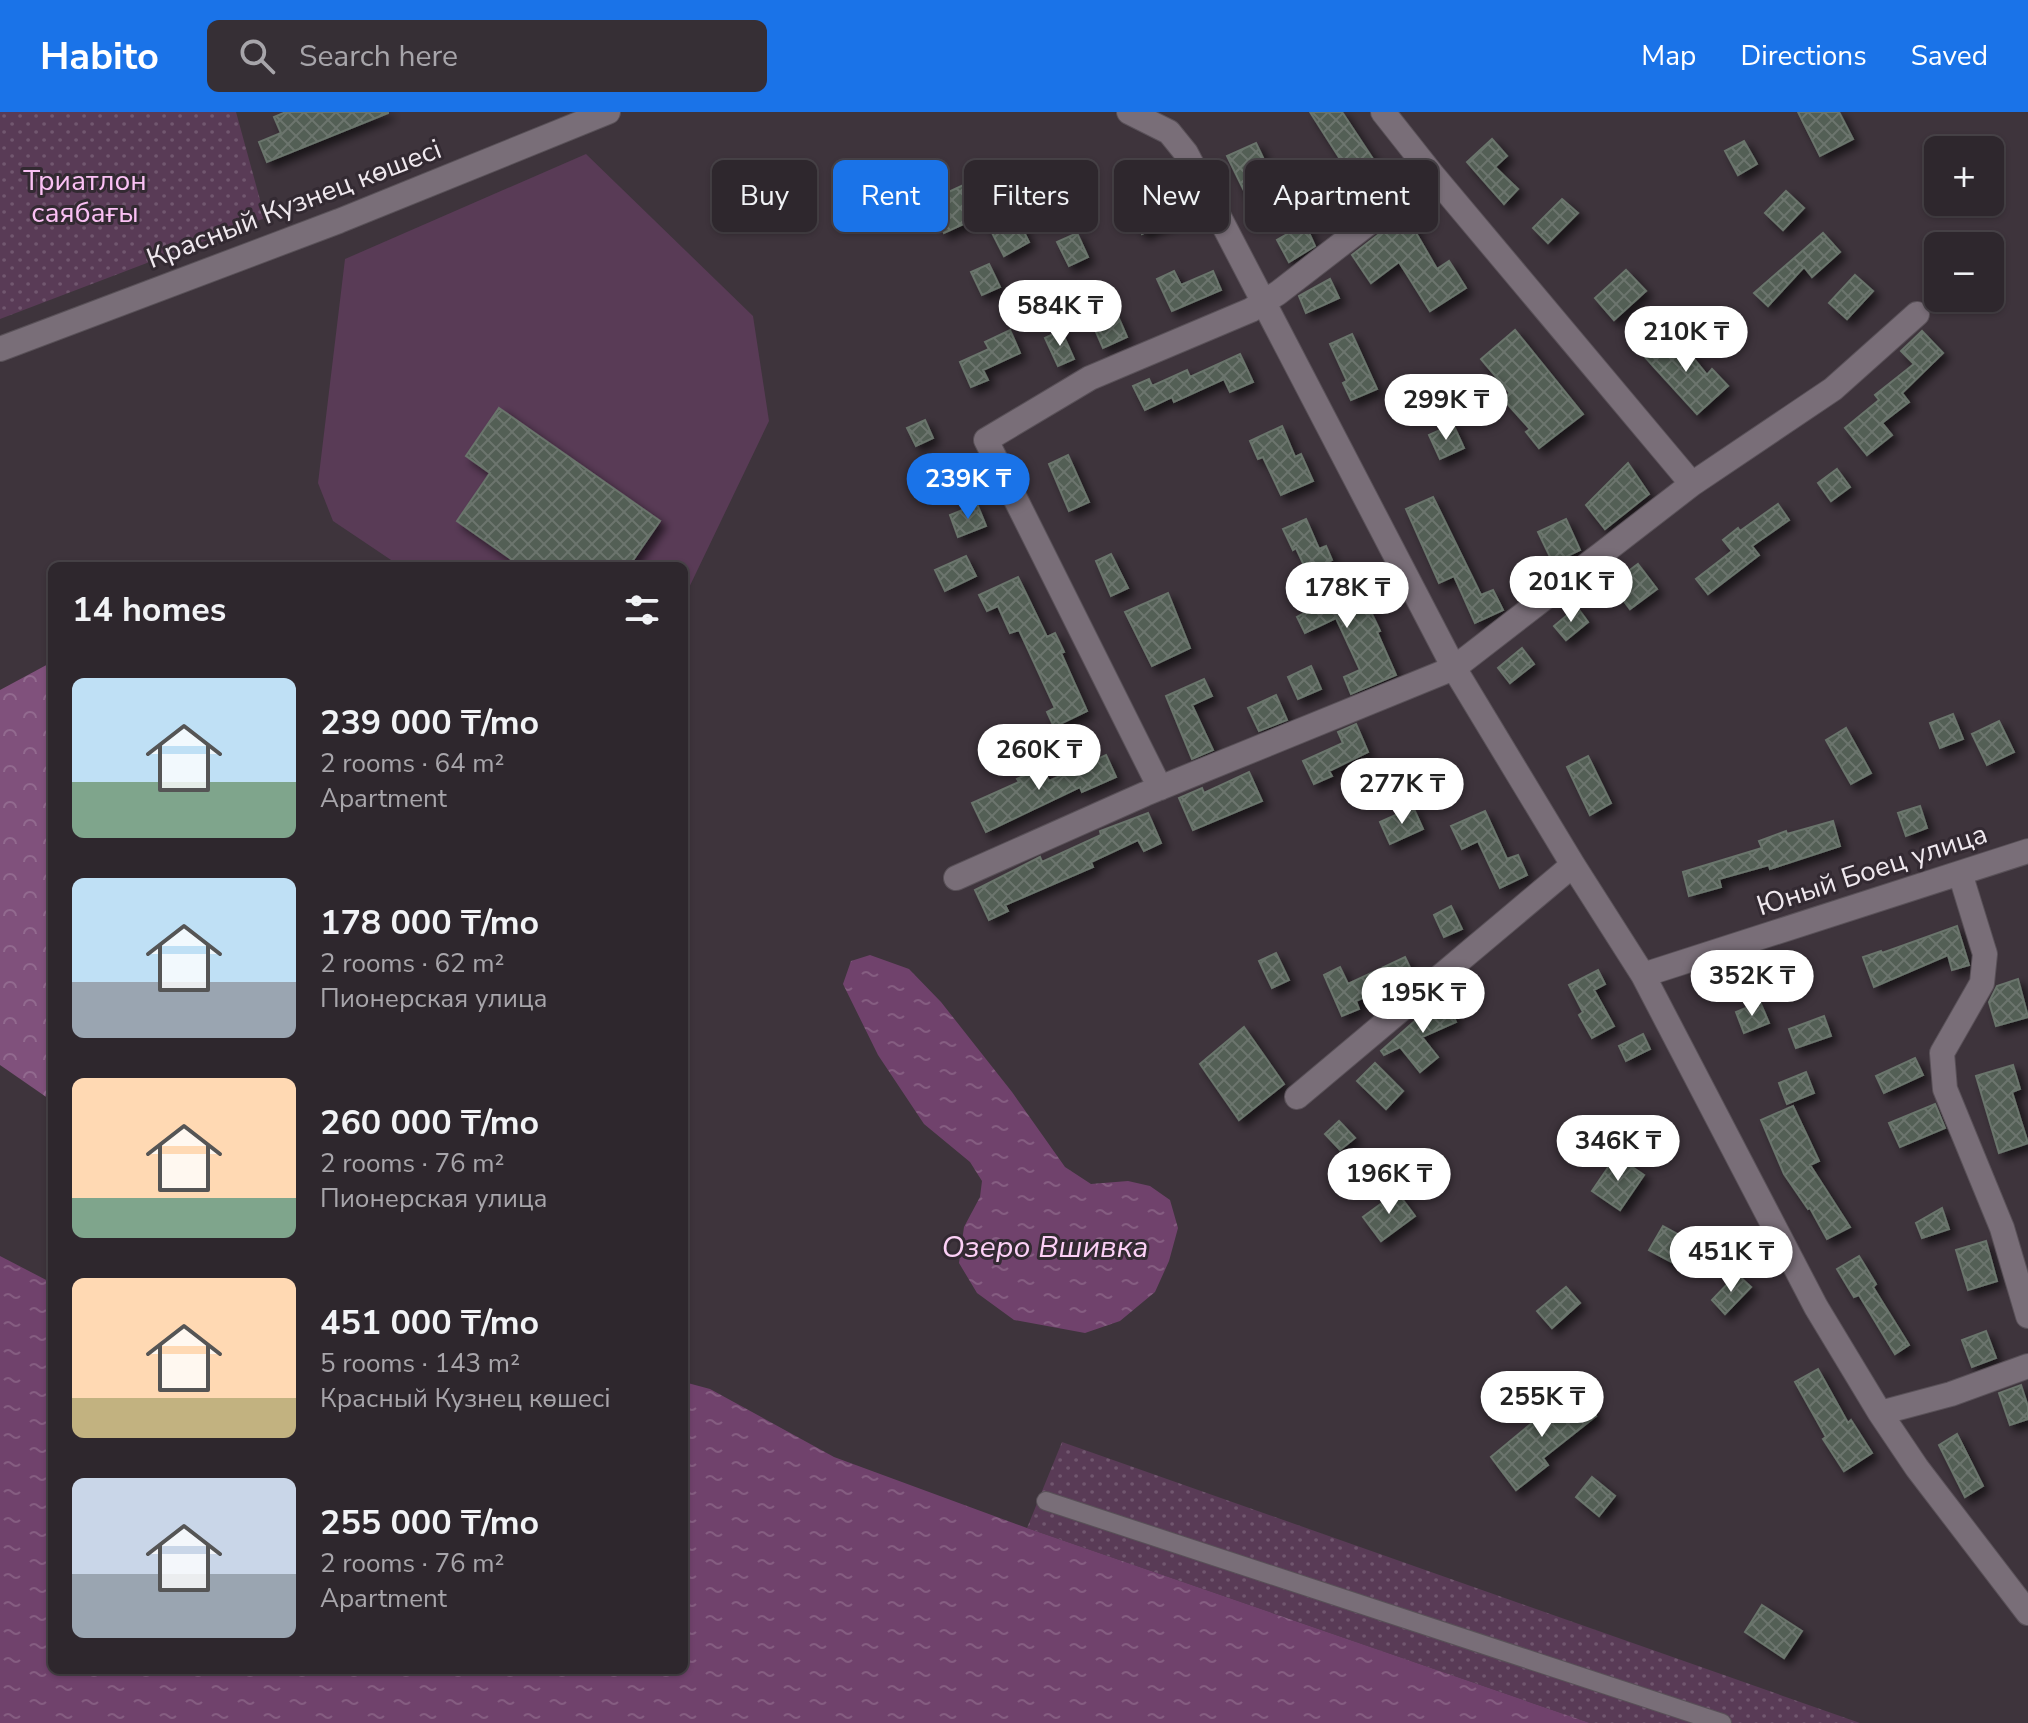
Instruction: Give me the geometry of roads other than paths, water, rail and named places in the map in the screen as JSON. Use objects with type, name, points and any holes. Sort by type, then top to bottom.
[{"type":"street","name":"Красный Кузнец көшесі","points":[[0,349],[339,221],[608,112]]},
{"type":"street","points":[[1129,112],[1169,132],[1186,153],[1454,668],[1643,975],[1816,1307],[1917,1468],[2028,1613]]},
{"type":"street","points":[[1383,112],[1421,160]]},
{"type":"street","points":[[1438,181],[1692,484]]},
{"type":"street","points":[[1160,788],[986,440],[1090,378],[1251,310],[1356,232]]},
{"type":"street","points":[[956,878],[1160,788],[1454,668],[1692,484],[1833,389],[1917,314]]},
{"type":"street","name":"Юный Боец улица","points":[[1643,975],[2028,851]]},
{"type":"street","points":[[1297,1097],[1573,865]]},
{"type":"street","points":[[1960,873],[1985,954],[1982,983],[1942,1053],[1945,1089],[2002,1228],[2028,1316]]},
{"type":"street","points":[[1880,1413],[1951,1394],[2028,1366]]},
{"type":"street","points":[[1046,1501],[1722,1723]]},
{"type":"water","name":"Озеро Вшивка","points":[[870,955],[909,969],[941,1002],[1012,1092],[1065,1167],[1091,1184],[1128,1181],[1150,1186],[1170,1200],[1178,1228],[1169,1261],[1155,1292],[1120,1321],[1085,1333],[1014,1320],[977,1293],[959,1263],[964,1227],[980,1197],[982,1181],[970,1162],[924,1124],[878,1055],[843,984],[851,961]]},
{"type":"water","points":[[0,1256],[48,1281],[48,1674],[688,1674],[688,1383],[710,1389],[834,1457],[1027,1528],[1590,1723],[0,1723]]},
{"type":"park label","name":"Триатлон саябағы","points":[[85,197]]}]
